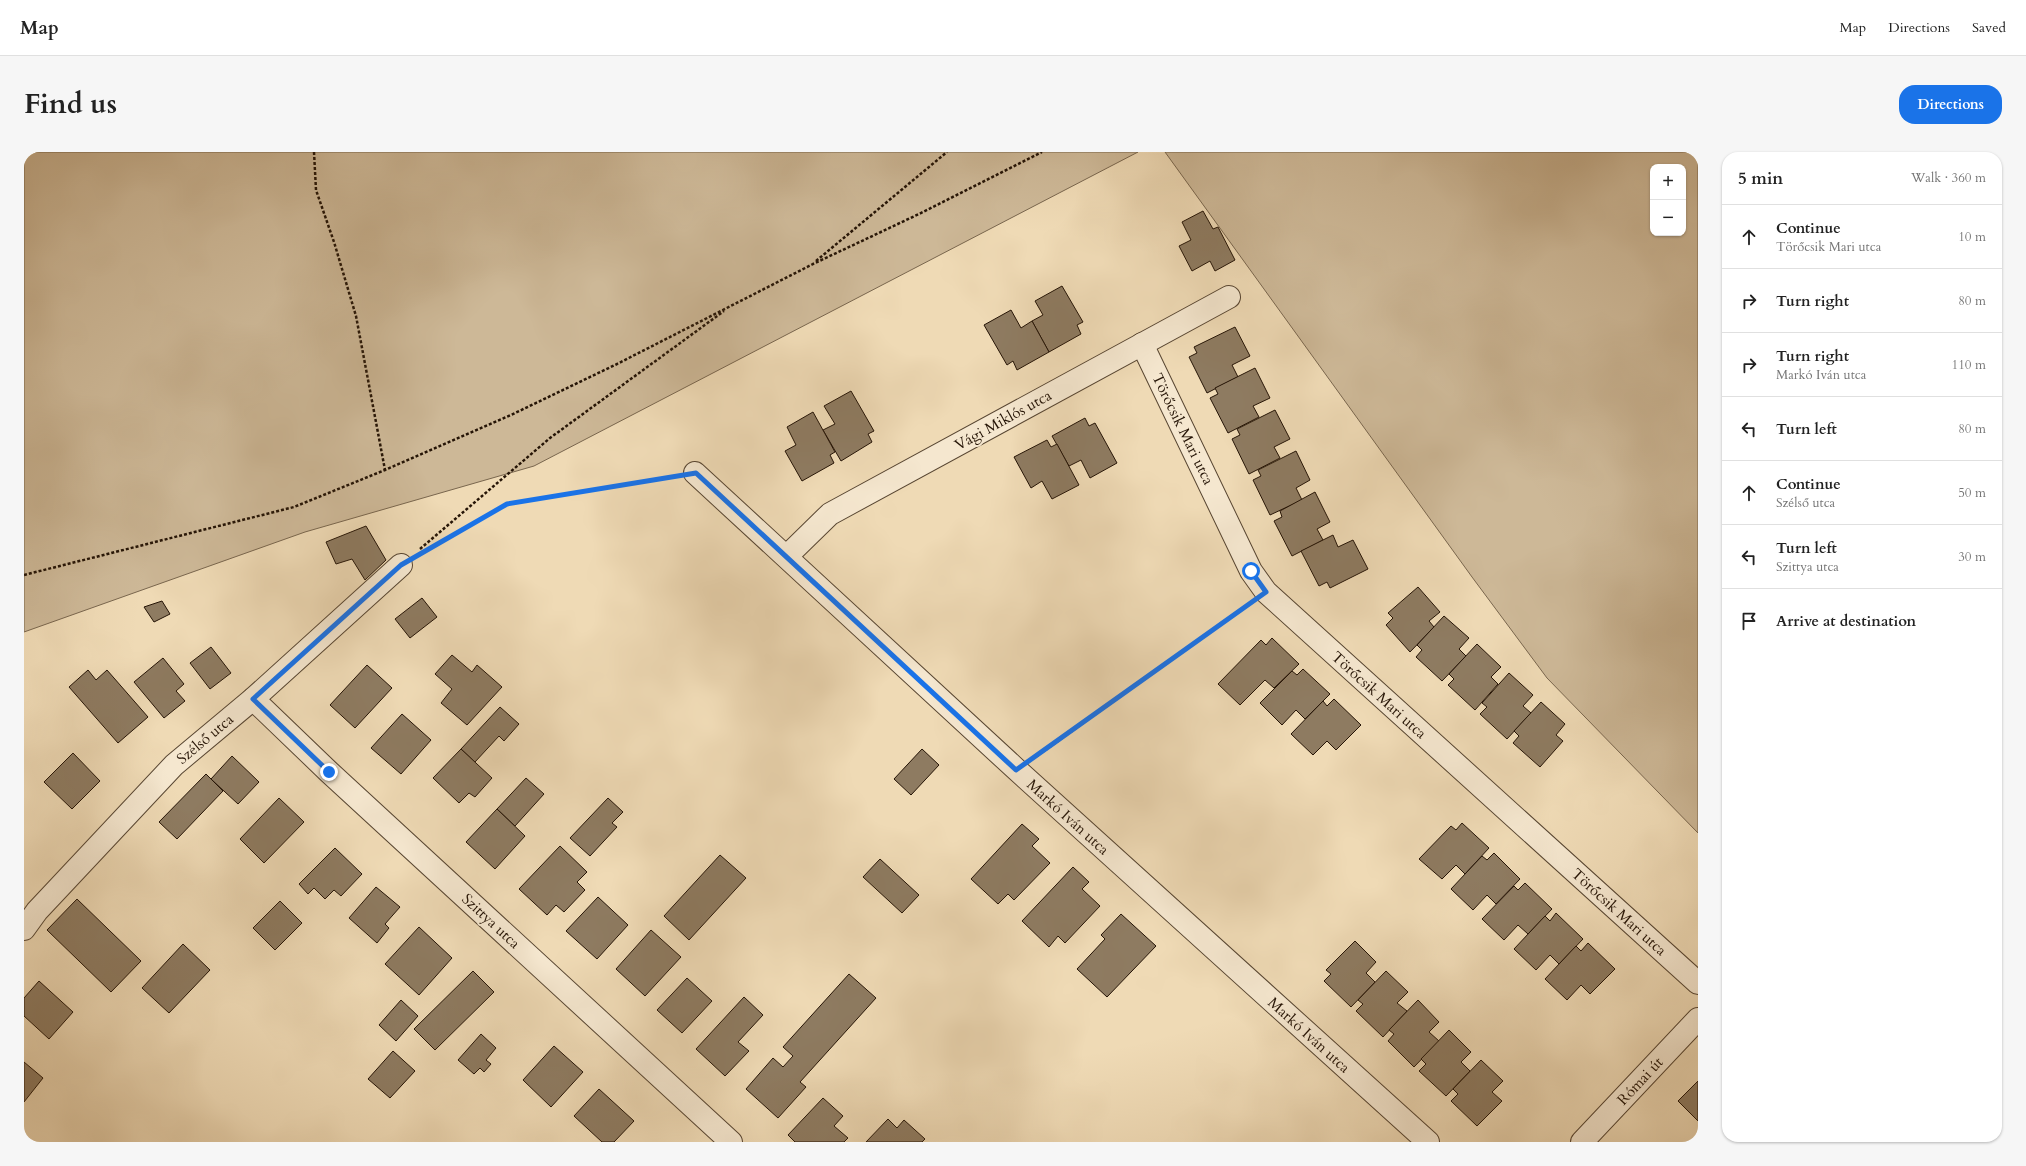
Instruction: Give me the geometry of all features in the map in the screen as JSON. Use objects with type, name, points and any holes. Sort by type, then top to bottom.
[{"type":"street","name":"Vági Miklós utca","points":[[787,556],[830,514],[1230,296]]},
{"type":"street","name":"Törőcsik Mari utca","points":[[1142,344],[1251,571],[1266,592],[1698,983]]},
{"type":"street","name":"Markó Iván utca","points":[[696,473],[1016,770],[1428,1142]]},
{"type":"street","name":"Szélső utca","points":[[24,929],[37,911],[174,765],[253,699],[401,565]]},
{"type":"street","name":"Szittya utca","points":[[253,699],[329,772],[731,1142]]},
{"type":"street","name":"Római út","points":[[1582,1142],[1698,1019]]},
{"type":"path","points":[[314,152],[316,190],[334,242],[356,316],[386,470]]},
{"type":"path","points":[[812,264],[947,152]]},
{"type":"path","points":[[24,575],[294,507],[386,470],[518,412],[618,364],[812,264],[919,214],[1042,152]]},
{"type":"path","points":[[401,565],[550,438],[731,306]]},
{"type":"path","points":[[401,565],[507,504],[696,473]]},
{"type":"path","points":[[1016,770],[1266,592]]},
{"type":"shaded area","points":[[24,152],[1138,152],[534,466],[305,532],[24,632]]},
{"type":"shaded area","points":[[1165,152],[1698,152],[1698,833],[1547,678],[1472,577]]},
{"type":"building","points":[[1203,211],[1213,229],[1218,227],[1235,260],[1215,271],[1210,261],[1192,271],[1179,246],[1191,240],[1182,222]]},
{"type":"building","points":[[1062,286],[1083,322],[1077,325],[1081,334],[1049,352],[1032,321],[1043,315],[1035,301]]},
{"type":"building","points":[[1011,310],[1021,328],[1032,321],[1049,352],[1017,370],[1013,361],[1007,365],[984,325]]},
{"type":"building","points":[[1235,327],[1250,356],[1232,365],[1238,377],[1207,393],[1189,357],[1197,353],[1194,347]]},
{"type":"building","points":[[1255,368],[1270,398],[1253,406],[1259,417],[1228,433],[1210,398],[1218,394],[1215,388]]},
{"type":"building","points":[[851,391],[874,431],[868,434],[872,442],[841,461],[823,430],[835,424],[824,406]]},
{"type":"building","points":[[1275,410],[1290,439],[1274,447],[1280,458],[1249,474],[1232,439],[1240,435],[1237,429]]},
{"type":"building","points":[[813,412],[835,452],[830,455],[834,463],[802,481],[785,451],[796,445],[787,427]]},
{"type":"building","points":[[1085,418],[1089,426],[1095,423],[1117,463],[1090,478],[1081,460],[1069,466],[1052,436]]},
{"type":"building","points":[[1047,440],[1051,447],[1057,444],[1079,485],[1052,499],[1042,481],[1031,488],[1014,457]]},
{"type":"building","points":[[1296,451],[1310,480],[1296,488],[1302,500],[1270,515],[1253,480],[1261,476],[1258,470]]},
{"type":"building","points":[[1315,492],[1330,522],[1317,529],[1323,540],[1292,556],[1274,521],[1282,517],[1280,511]]},
{"type":"building","points":[[366,526],[386,560],[365,580],[352,559],[336,564],[326,542]]},
{"type":"building","points":[[1333,535],[1338,547],[1353,540],[1368,569],[1330,588],[1327,582],[1319,586],[1301,551]]},
{"type":"building","points":[[1418,587],[1440,612],[1429,621],[1434,627],[1410,652],[1386,625],[1393,618],[1388,613]]},
{"type":"building","points":[[422,598],[437,617],[410,638],[395,619]]},
{"type":"building","points":[[162,601],[170,614],[154,622],[144,607]]},
{"type":"building","points":[[1444,616],[1469,638],[1459,649],[1466,656],[1442,681],[1416,657],[1422,650],[1417,645]]},
{"type":"building","points":[[1272,638],[1299,664],[1274,688],[1265,680],[1240,705],[1218,684],[1261,640],[1266,645]]},
{"type":"building","points":[[1477,644],[1501,667],[1491,677],[1498,684],[1475,710],[1448,685],[1454,679],[1449,674]]},
{"type":"building","points":[[211,647],[231,673],[210,689],[190,663]]},
{"type":"building","points":[[452,655],[472,672],[477,665],[502,687],[467,725],[441,703],[452,689],[435,674]]},
{"type":"building","points":[[163,658],[184,684],[176,691],[185,701],[164,718],[134,682]]},
{"type":"building","points":[[367,665],[392,688],[355,728],[330,705]]},
{"type":"building","points":[[1303,669],[1330,694],[1305,719],[1296,710],[1282,725],[1260,703],[1292,671],[1297,675]]},
{"type":"building","points":[[88,670],[96,680],[107,670],[148,717],[118,743],[69,687]]},
{"type":"building","points":[[1509,673],[1533,695],[1523,706],[1531,713],[1507,739],[1480,714],[1487,707],[1482,703]]},
{"type":"building","points":[[1334,699],[1361,725],[1336,750],[1327,741],[1313,755],[1291,734],[1323,701],[1327,706]]},
{"type":"building","points":[[1541,702],[1565,724],[1556,735],[1563,741],[1540,767],[1513,743],[1519,736],[1514,731]]},
{"type":"building","points":[[500,707],[519,724],[504,741],[499,736],[475,762],[461,749]]},
{"type":"building","points":[[402,714],[431,740],[401,774],[371,748]]},
{"type":"building","points":[[461,749],[492,778],[475,797],[469,793],[459,803],[433,778]]},
{"type":"building","points":[[922,749],[939,765],[911,795],[894,779]]},
{"type":"building","points":[[73,753],[100,781],[72,809],[44,782]]},
{"type":"building","points":[[232,756],[259,782],[238,804],[211,779]]},
{"type":"building","points":[[206,774],[223,791],[177,839],[159,822]]},
{"type":"building","points":[[526,778],[544,794],[515,826],[497,809]]},
{"type":"building","points":[[279,798],[304,822],[264,863],[240,839]]},
{"type":"building","points":[[608,798],[623,812],[612,823],[617,827],[590,856],[570,838]]},
{"type":"building","points":[[497,809],[525,836],[495,869],[466,842]]},
{"type":"building","points":[[1462,823],[1489,848],[1465,874],[1456,865],[1442,879],[1419,859],[1451,826],[1456,830]]},
{"type":"building","points":[[1022,824],[1039,839],[1032,846],[1050,863],[1014,900],[1008,894],[998,904],[971,879]]},
{"type":"building","points":[[560,846],[587,872],[577,882],[585,890],[564,912],[556,905],[547,915],[519,889]]},
{"type":"building","points":[[335,848],[362,874],[341,896],[334,890],[325,899],[314,888],[308,894],[299,884]]},
{"type":"building","points":[[1494,853],[1520,879],[1496,904],[1487,895],[1473,910],[1451,889],[1482,856],[1487,860]]},
{"type":"building","points":[[720,855],[746,878],[689,940],[664,916]]},
{"type":"building","points":[[880,859],[919,895],[902,913],[863,877]]},
{"type":"building","points":[[1073,867],[1089,882],[1082,889],[1100,906],[1065,943],[1058,936],[1049,947],[1022,921]]},
{"type":"building","points":[[1525,883],[1552,909],[1528,934],[1518,925],[1504,940],[1482,919],[1514,886],[1518,890]]},
{"type":"building","points":[[376,887],[400,907],[385,924],[389,928],[377,943],[349,918]]},
{"type":"building","points":[[598,897],[628,925],[597,959],[566,931]]},
{"type":"building","points":[[77,899],[141,961],[111,992],[47,930]]},
{"type":"building","points":[[280,901],[302,923],[275,950],[253,928]]},
{"type":"building","points":[[1556,913],[1583,939],[1559,964],[1550,955],[1536,970],[1514,949],[1545,916],[1550,921]]},
{"type":"building","points":[[1121,914],[1156,946],[1107,997],[1077,969],[1105,939],[1101,935]]},
{"type":"building","points":[[419,927],[452,958],[419,995],[385,964]]},
{"type":"building","points":[[651,930],[681,957],[645,996],[616,969]]},
{"type":"building","points":[[1355,941],[1376,962],[1366,973],[1375,982],[1351,1007],[1324,981],[1331,974],[1326,970]]},
{"type":"building","points":[[1588,943],[1615,969],[1590,994],[1581,985],[1567,1000],[1545,979],[1576,946],[1581,951]]},
{"type":"building","points":[[183,944],[210,970],[169,1013],[142,988]]},
{"type":"building","points":[[473,971],[494,992],[435,1050],[414,1029]]},
{"type":"building","points":[[1386,971],[1408,992],[1397,1003],[1407,1011],[1383,1037],[1356,1011],[1363,1004],[1358,1000]]},
{"type":"building","points":[[849,974],[876,998],[800,1082],[806,1087],[778,1118],[746,1089],[773,1058],[783,1067],[793,1056],[783,1047]]},
{"type":"building","points":[[687,978],[712,1001],[682,1033],[657,1010]]},
{"type":"building","points":[[39,981],[73,1012],[49,1039],[24,1016],[24,998]]},
{"type":"building","points":[[744,997],[763,1015],[738,1042],[749,1051],[725,1076],[696,1049]]},
{"type":"building","points":[[401,1000],[418,1016],[396,1041],[379,1025]]},
{"type":"building","points":[[1418,1000],[1439,1022],[1429,1032],[1439,1041],[1414,1067],[1388,1041],[1394,1034],[1389,1030]]},
{"type":"building","points":[[1449,1030],[1471,1052],[1461,1062],[1470,1071],[1446,1096],[1419,1071],[1426,1064],[1421,1059]]},
{"type":"building","points":[[481,1034],[496,1048],[486,1060],[491,1064],[484,1072],[480,1068],[474,1074],[458,1060]]},
{"type":"building","points":[[554,1046],[583,1072],[551,1107],[523,1080]]},
{"type":"building","points":[[393,1051],[415,1071],[390,1098],[368,1079]]},
{"type":"building","points":[[1481,1060],[1503,1081],[1492,1092],[1502,1101],[1477,1126],[1451,1101],[1458,1094],[1453,1089]]},
{"type":"building","points":[[24,1062],[43,1078],[24,1102]]},
{"type":"building","points":[[1698,1081],[1698,1121],[1678,1101]]},
{"type":"building","points":[[599,1089],[634,1121],[614,1142],[602,1142],[574,1116]]},
{"type":"building","points":[[823,1098],[843,1116],[834,1126],[848,1138],[844,1142],[795,1142],[788,1135]]},
{"type":"building","points":[[888,1119],[897,1128],[904,1120],[925,1139],[922,1142],[866,1142]]},
{"type":"route","points":[[329,772],[253,699],[401,565],[507,504],[696,473],[1016,770],[1266,592],[1251,571]]}]
